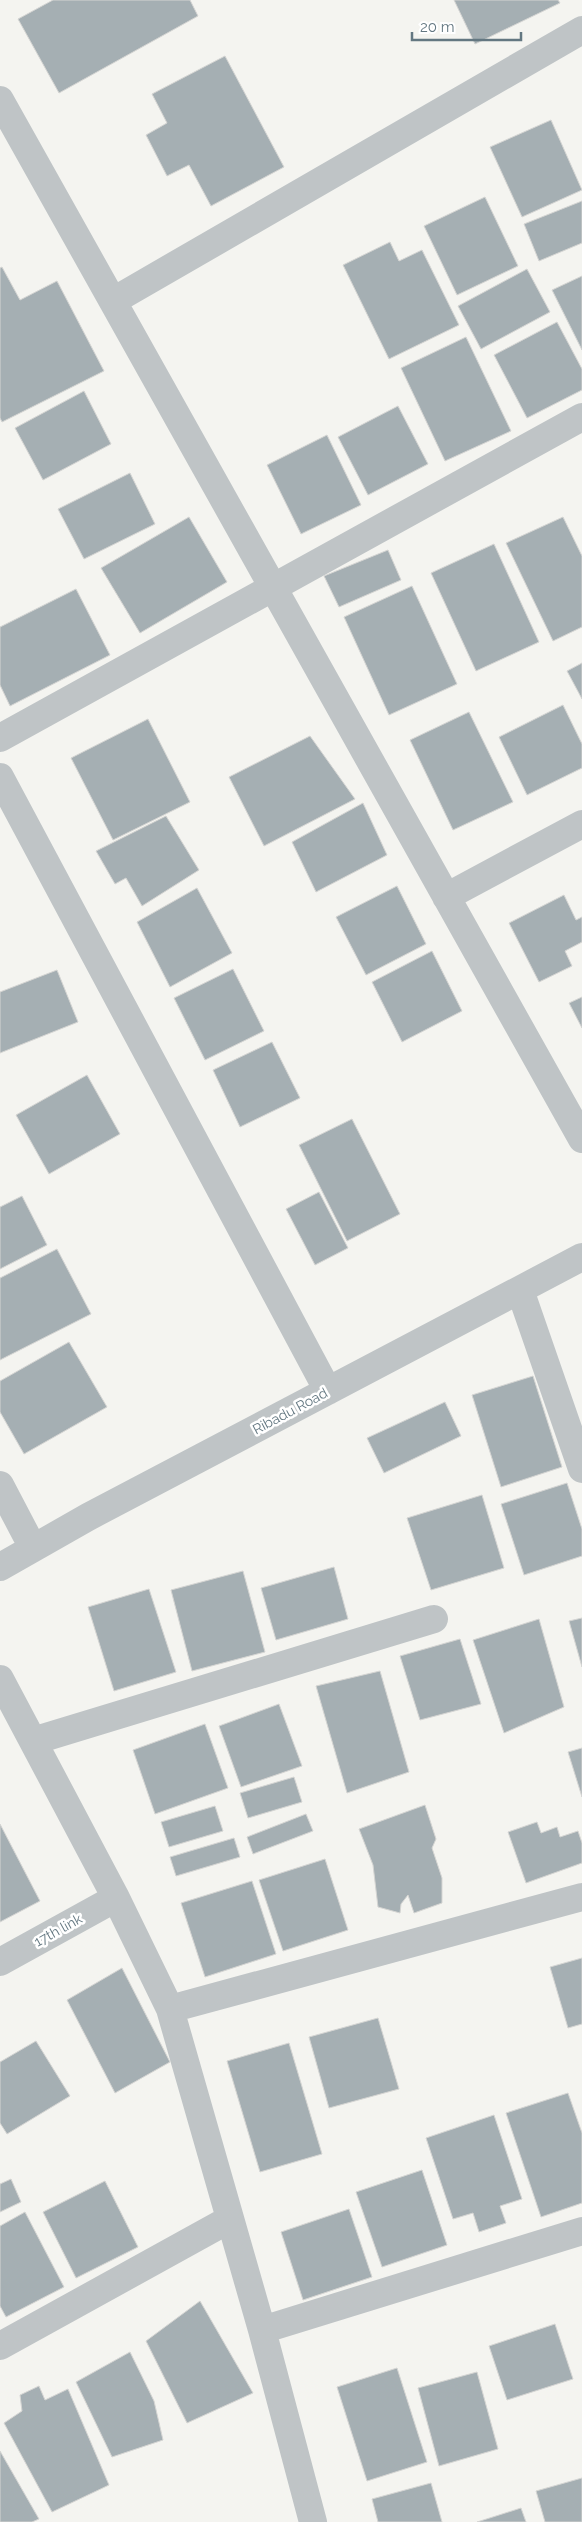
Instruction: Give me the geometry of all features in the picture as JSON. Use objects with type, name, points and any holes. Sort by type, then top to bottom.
[{"type":"street","points":[[113,301],[582,30]]},
{"type":"street","points":[[0,100],[582,1139]]},
{"type":"street","points":[[0,738],[582,417]]},
{"type":"street","points":[[0,777],[328,1391]]},
{"type":"street","points":[[446,897],[582,824]]},
{"type":"street","name":"Ribadu Road","points":[[0,1567],[88,1517],[582,1257]]},
{"type":"street","points":[[520,1290],[582,1469]]},
{"type":"street","points":[[0,1485],[33,1548]]},
{"type":"street","points":[[33,1742],[434,1619]]},
{"type":"street","points":[[0,1679],[116,1898],[170,2009],[262,2330],[313,2522]]},
{"type":"street","points":[[170,2009],[582,1897]]},
{"type":"street","name":"17th link","points":[[0,1962],[116,1898]]},
{"type":"street","points":[[0,2346],[230,2219]]},
{"type":"street","points":[[262,2330],[582,2231]]},
{"type":"building","points":[[53,0],[190,0],[198,16],[59,93],[18,19]]},
{"type":"building","points":[[454,0],[558,0],[560,3],[475,44]]},
{"type":"building","points":[[225,56],[284,167],[211,206],[189,165],[167,176],[146,135],[167,123],[152,94]]},
{"type":"building","points":[[551,120],[582,190],[522,217],[490,147]]},
{"type":"building","points":[[485,197],[518,266],[457,295],[424,226]]},
{"type":"building","points":[[582,201],[582,243],[539,261],[524,224]]},
{"type":"building","points":[[390,242],[399,261],[422,250],[459,325],[389,359],[343,265]]},
{"type":"building","points":[[2,267],[20,300],[57,281],[104,371],[2,422],[0,418],[0,268]]},
{"type":"building","points":[[527,269],[550,312],[481,349],[458,306]]},
{"type":"building","points":[[582,276],[582,350],[552,290]]},
{"type":"building","points":[[557,322],[582,369],[582,390],[527,418],[494,355]]},
{"type":"building","points":[[466,337],[511,431],[445,461],[401,368]]},
{"type":"building","points":[[84,391],[111,444],[43,480],[15,428]]},
{"type":"building","points":[[398,406],[428,464],[368,495],[338,437]]},
{"type":"building","points":[[327,435],[361,505],[301,534],[267,465]]},
{"type":"building","points":[[130,473],[155,524],[84,559],[58,509]]},
{"type":"building","points":[[189,517],[227,582],[140,633],[101,568]]},
{"type":"building","points":[[563,517],[582,556],[582,627],[553,641],[506,543]]},
{"type":"building","points":[[494,544],[539,642],[476,671],[431,573]]},
{"type":"building","points":[[388,550],[401,580],[339,607],[324,576]]},
{"type":"building","points":[[412,586],[457,684],[389,715],[344,617]]},
{"type":"building","points":[[76,589],[110,655],[10,706],[0,685],[0,627]]},
{"type":"building","points":[[582,663],[582,699],[567,671]]},
{"type":"building","points":[[563,705],[582,744],[582,768],[527,795],[499,737]]},
{"type":"building","points":[[469,712],[513,802],[453,830],[410,740]]},
{"type":"building","points":[[148,719],[190,802],[113,840],[71,758]]},
{"type":"building","points":[[310,736],[355,799],[264,846],[229,777]]},
{"type":"building","points":[[363,803],[387,855],[316,892],[292,842]]},
{"type":"building","points":[[166,816],[199,870],[142,906],[126,878],[115,884],[96,851]]},
{"type":"building","points":[[397,886],[426,944],[366,975],[336,917]]},
{"type":"building","points":[[197,888],[232,953],[170,987],[137,922]]},
{"type":"building","points":[[564,895],[576,920],[582,917],[582,942],[565,951],[572,966],[539,982],[509,923]]},
{"type":"building","points":[[432,951],[462,1011],[402,1042],[372,982]]},
{"type":"building","points":[[233,969],[264,1031],[205,1060],[174,998]]},
{"type":"building","points":[[57,970],[78,1022],[0,1053],[0,992]]},
{"type":"building","points":[[582,997],[582,1028],[569,1003]]},
{"type":"building","points":[[272,1042],[300,1098],[240,1127],[213,1070]]},
{"type":"building","points":[[87,1075],[120,1134],[49,1174],[16,1115]]},
{"type":"building","points":[[352,1119],[400,1214],[347,1241],[299,1145]]},
{"type":"building","points":[[319,1192],[348,1248],[315,1265],[286,1209]]},
{"type":"building","points":[[22,1196],[47,1245],[0,1269],[0,1207]]},
{"type":"building","points":[[57,1249],[91,1314],[0,1360],[0,1278]]},
{"type":"building","points":[[69,1342],[107,1407],[24,1454],[0,1412],[0,1381]]},
{"type":"building","points":[[533,1376],[562,1467],[501,1487],[472,1395]]},
{"type":"building","points":[[445,1402],[461,1436],[384,1473],[367,1438]]},
{"type":"building","points":[[567,1483],[582,1529],[582,1556],[524,1575],[501,1504]]},
{"type":"building","points":[[482,1495],[504,1568],[431,1590],[407,1518]]},
{"type":"building","points":[[334,1567],[348,1619],[276,1640],[261,1588]]},
{"type":"building","points":[[243,1571],[265,1652],[192,1671],[171,1590]]},
{"type":"building","points":[[149,1589],[176,1672],[114,1691],[88,1607]]},
{"type":"building","points":[[582,1618],[582,1667],[569,1621]]},
{"type":"building","points":[[539,1619],[564,1707],[504,1733],[473,1640]]},
{"type":"building","points":[[460,1639],[481,1704],[420,1720],[400,1656]]},
{"type":"building","points":[[380,1671],[409,1772],[347,1793],[316,1686]]},
{"type":"building","points":[[279,1704],[302,1766],[241,1787],[219,1726]]},
{"type":"building","points":[[205,1724],[228,1788],[155,1814],[133,1750]]},
{"type":"building","points":[[582,1748],[582,1797],[568,1752]]},
{"type":"building","points":[[294,1777],[302,1802],[248,1818],[240,1793]]},
{"type":"building","points":[[425,1805],[436,1839],[432,1848],[442,1878],[442,1903],[414,1913],[408,1895],[401,1904],[400,1913],[378,1907],[373,1865],[359,1829]]},
{"type":"building","points":[[215,1806],[223,1831],[169,1847],[161,1822]]},
{"type":"building","points":[[306,1814],[313,1831],[253,1854],[247,1837]]},
{"type":"building","points":[[537,1822],[541,1833],[557,1827],[560,1837],[578,1831],[582,1843],[582,1863],[526,1883],[508,1832]]},
{"type":"building","points":[[0,1824],[40,1901],[0,1922]]},
{"type":"building","points":[[234,1838],[240,1857],[176,1876],[170,1857]]},
{"type":"building","points":[[325,1859],[348,1930],[283,1951],[259,1880]]},
{"type":"building","points":[[252,1881],[276,1954],[205,1977],[181,1903]]},
{"type":"building","points":[[582,1958],[582,2024],[568,2028],[550,1967]]},
{"type":"building","points":[[122,1968],[170,2062],[115,2093],[67,2000]]},
{"type":"building","points":[[378,2018],[399,2089],[329,2108],[309,2037]]},
{"type":"building","points":[[36,2041],[70,2096],[7,2134],[0,2123],[0,2062]]},
{"type":"building","points":[[289,2043],[322,2154],[260,2172],[227,2061]]},
{"type":"building","points":[[568,2093],[582,2133],[582,2203],[541,2217],[506,2113]]},
{"type":"building","points":[[494,2115],[522,2199],[500,2206],[506,2223],[479,2232],[473,2213],[453,2219],[426,2138]]},
{"type":"building","points":[[422,2170],[447,2245],[382,2267],[356,2192]]},
{"type":"building","points":[[11,2179],[21,2202],[0,2212],[0,2184]]},
{"type":"building","points":[[105,2181],[138,2247],[76,2278],[43,2212]]},
{"type":"building","points":[[349,2209],[372,2277],[303,2300],[281,2232]]},
{"type":"building","points":[[25,2212],[64,2287],[6,2317],[0,2306],[0,2226]]},
{"type":"building","points":[[200,2301],[253,2393],[187,2423],[146,2341]]},
{"type":"building","points":[[555,2324],[573,2379],[507,2400],[489,2346]]},
{"type":"building","points":[[130,2352],[154,2401],[163,2440],[112,2457],[76,2382]]},
{"type":"building","points":[[397,2368],[427,2462],[367,2481],[337,2387]]},
{"type":"building","points":[[477,2372],[498,2449],[439,2466],[418,2388]]},
{"type":"building","points":[[39,2386],[45,2400],[68,2389],[109,2485],[52,2512],[4,2423],[22,2411],[20,2395]]},
{"type":"building","points":[[0,2451],[39,2519],[32,2522],[0,2522]]},
{"type":"building","points":[[582,2478],[582,2522],[545,2522],[536,2491]]},
{"type":"building","points":[[431,2483],[442,2522],[378,2522],[372,2499]]},
{"type":"building","points":[[521,2508],[526,2522],[477,2522]]}]
